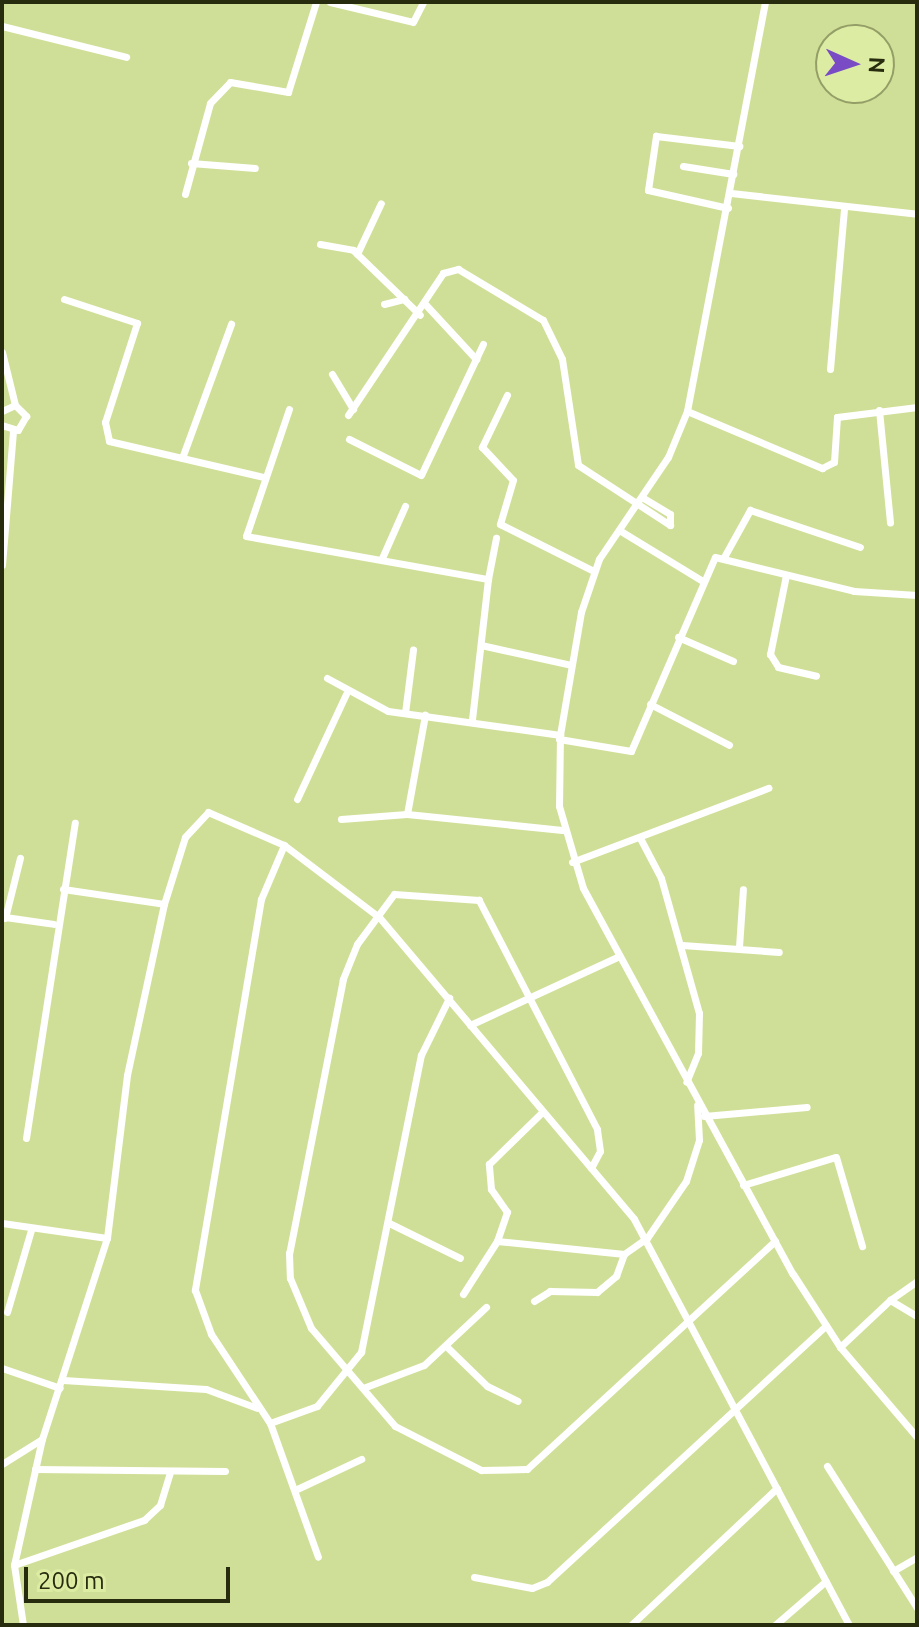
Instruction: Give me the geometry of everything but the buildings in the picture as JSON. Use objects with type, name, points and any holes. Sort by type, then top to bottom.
[{"type":"street","points":[[185,194],[199,129],[223,85],[288,92],[316,2]]},
{"type":"street","points":[[330,2],[413,22],[423,2]]},
{"type":"street","points":[[765,2],[687,411],[642,497],[594,571],[571,665],[560,737],[562,830],[572,862],[619,956],[775,1241],[840,1347],[917,1437]]},
{"type":"street","points":[[2,26],[126,57]]},
{"type":"street","points":[[728,208],[648,190],[656,136],[739,146]]},
{"type":"street","points":[[191,163],[255,168]]},
{"type":"street","points":[[683,166],[733,174]]},
{"type":"street","points":[[731,193],[844,209],[917,214]]},
{"type":"street","points":[[357,254],[381,203]]},
{"type":"street","points":[[830,369],[844,209]]},
{"type":"street","points":[[320,244],[357,254],[420,315]]},
{"type":"street","points":[[332,374],[351,412],[420,315],[443,273],[458,269],[543,320],[562,359],[578,465],[634,508],[670,525],[670,514],[642,497]]},
{"type":"street","points":[[64,299],[137,323],[105,422],[109,441],[264,477]]},
{"type":"street","points":[[384,304],[404,299]]},
{"type":"street","points":[[426,305],[476,359]]},
{"type":"street","points":[[182,458],[231,324]]},
{"type":"street","points":[[349,439],[421,475],[483,344]]},
{"type":"street","points":[[2,352],[15,405],[26,416],[13,431],[2,565]]},
{"type":"street","points":[[507,395],[482,447],[513,480],[499,523],[594,571]]},
{"type":"street","points":[[2,411],[15,405]]},
{"type":"street","points":[[687,411],[822,468],[834,462],[837,417],[917,407]]},
{"type":"street","points":[[289,409],[246,529],[250,539],[382,558],[488,579]]},
{"type":"street","points":[[879,410],[890,522]]},
{"type":"street","points":[[2,425],[13,431]]},
{"type":"street","points":[[382,558],[405,506]]},
{"type":"street","points":[[724,557],[750,510],[860,547]]},
{"type":"street","points":[[619,530],[701,580]]},
{"type":"street","points":[[472,719],[488,579],[496,538]]},
{"type":"street","points":[[327,678],[346,694],[405,713],[472,719],[631,751],[707,563],[724,557],[786,575],[917,595]]},
{"type":"street","points":[[786,575],[770,654],[778,667],[816,676]]},
{"type":"street","points":[[678,637],[733,661]]},
{"type":"street","points":[[481,645],[571,665]]},
{"type":"street","points":[[405,713],[413,650]]},
{"type":"street","points":[[297,799],[346,694]]},
{"type":"street","points":[[650,704],[729,745]]},
{"type":"street","points":[[407,814],[425,715]]},
{"type":"street","points":[[572,862],[768,788]]},
{"type":"street","points":[[23,1625],[14,1565],[35,1469],[107,1238],[127,1075],[164,904],[185,837],[208,812],[284,845],[379,917],[647,1238],[849,1625]]},
{"type":"street","points":[[341,819],[407,814],[562,830]]},
{"type":"street","points":[[26,1138],[54,924],[75,823]]},
{"type":"street","points":[[640,838],[682,945],[701,1032],[686,1082]]},
{"type":"street","points":[[284,845],[261,899],[194,1273],[200,1311],[270,1423],[297,1489],[318,1557]]},
{"type":"street","points":[[20,858],[4,917],[54,924]]},
{"type":"street","points":[[63,889],[164,904]]},
{"type":"street","points":[[739,947],[743,889]]},
{"type":"street","points":[[591,1168],[600,1151],[597,1129],[479,900],[394,894],[343,979],[289,1253],[290,1278],[305,1315],[349,1374],[395,1426],[431,1451],[513,1474],[612,1398],[690,1319],[775,1241]]},
{"type":"street","points":[[682,945],[779,952]]},
{"type":"street","points":[[470,1025],[619,956]]},
{"type":"street","points":[[270,1423],[317,1406],[349,1374],[371,1322],[421,1055],[449,998]]},
{"type":"street","points":[[534,1301],[550,1291],[597,1292],[616,1276],[624,1254],[647,1238],[686,1181],[699,1140],[696,1101]]},
{"type":"street","points":[[704,1116],[807,1107]]},
{"type":"street","points":[[463,1294],[497,1241],[507,1212],[491,1189],[489,1164],[541,1113]]},
{"type":"street","points":[[699,1140],[713,1132]]},
{"type":"street","points":[[743,1185],[836,1157],[862,1246]]},
{"type":"street","points":[[2,1223],[31,1230],[107,1238]]},
{"type":"street","points":[[389,1223],[460,1258]]},
{"type":"street","points":[[7,1312],[31,1230]]},
{"type":"street","points":[[497,1241],[624,1254]]},
{"type":"street","points":[[840,1347],[890,1300],[917,1281]]},
{"type":"street","points":[[890,1300],[917,1316]]},
{"type":"street","points":[[363,1388],[424,1365],[447,1347],[486,1307]]},
{"type":"street","points":[[474,1577],[532,1588],[547,1582],[826,1325]]},
{"type":"street","points":[[447,1347],[487,1386],[518,1401]]},
{"type":"street","points":[[2,1368],[62,1384],[206,1389],[259,1409]]},
{"type":"street","points":[[2,1464],[42,1439]]},
{"type":"street","points":[[297,1489],[361,1459]]},
{"type":"street","points":[[827,1466],[917,1608]]},
{"type":"street","points":[[35,1469],[225,1471]]},
{"type":"street","points":[[14,1565],[144,1520],[160,1505],[170,1472]]},
{"type":"street","points":[[631,1625],[777,1488]]},
{"type":"street","points":[[893,1571],[917,1557]]},
{"type":"street","points":[[775,1625],[826,1581]]}]
